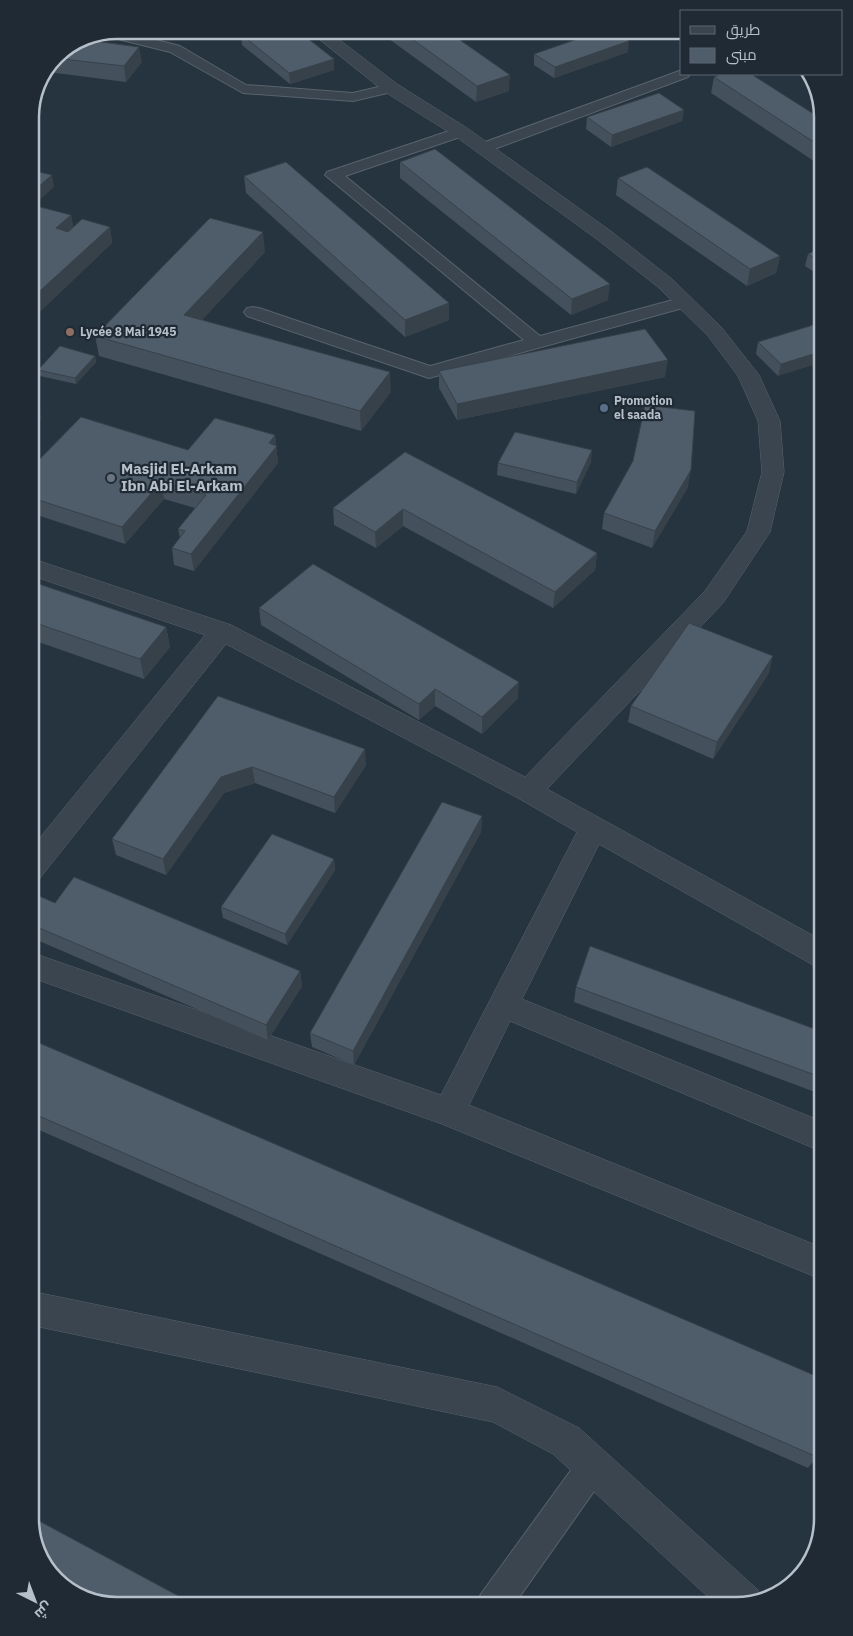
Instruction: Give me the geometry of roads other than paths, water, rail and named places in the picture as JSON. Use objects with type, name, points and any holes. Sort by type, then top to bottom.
[{"type":"street","points":[[327,39],[391,88],[461,132],[606,236],[665,283],[715,332],[748,375],[769,421],[773,472],[758,532],[714,597],[528,792]]},
{"type":"street","points":[[39,569],[222,630],[528,792],[814,951]]},
{"type":"street","points":[[39,859],[222,630]]},
{"type":"street","points":[[449,1112],[594,828]]},
{"type":"street","points":[[39,967],[449,1112],[814,1260]]},
{"type":"street","points":[[504,1005],[814,1133]]},
{"type":"street","points":[[39,1310],[497,1404],[566,1441],[736,1597]]},
{"type":"lane","points":[[135,39],[175,49],[243,89],[353,97],[391,88]]},
{"type":"lane","points":[[483,148],[680,75]]},
{"type":"lane","points":[[461,132],[333,175],[537,342]]},
{"type":"lane","points":[[253,312],[429,372],[684,302]]},
{"type":"lane","points":[[499,1597],[593,1466]]},
{"type":"place","name":"Lycée 8 Mai 1945","points":[[70,332]]},
{"type":"place","name":"Promotion el saada","points":[[604,408]]},
{"type":"place","name":"Masjid El-Arkam Ibn Abi El-Arkam","points":[[111,478]]}]
